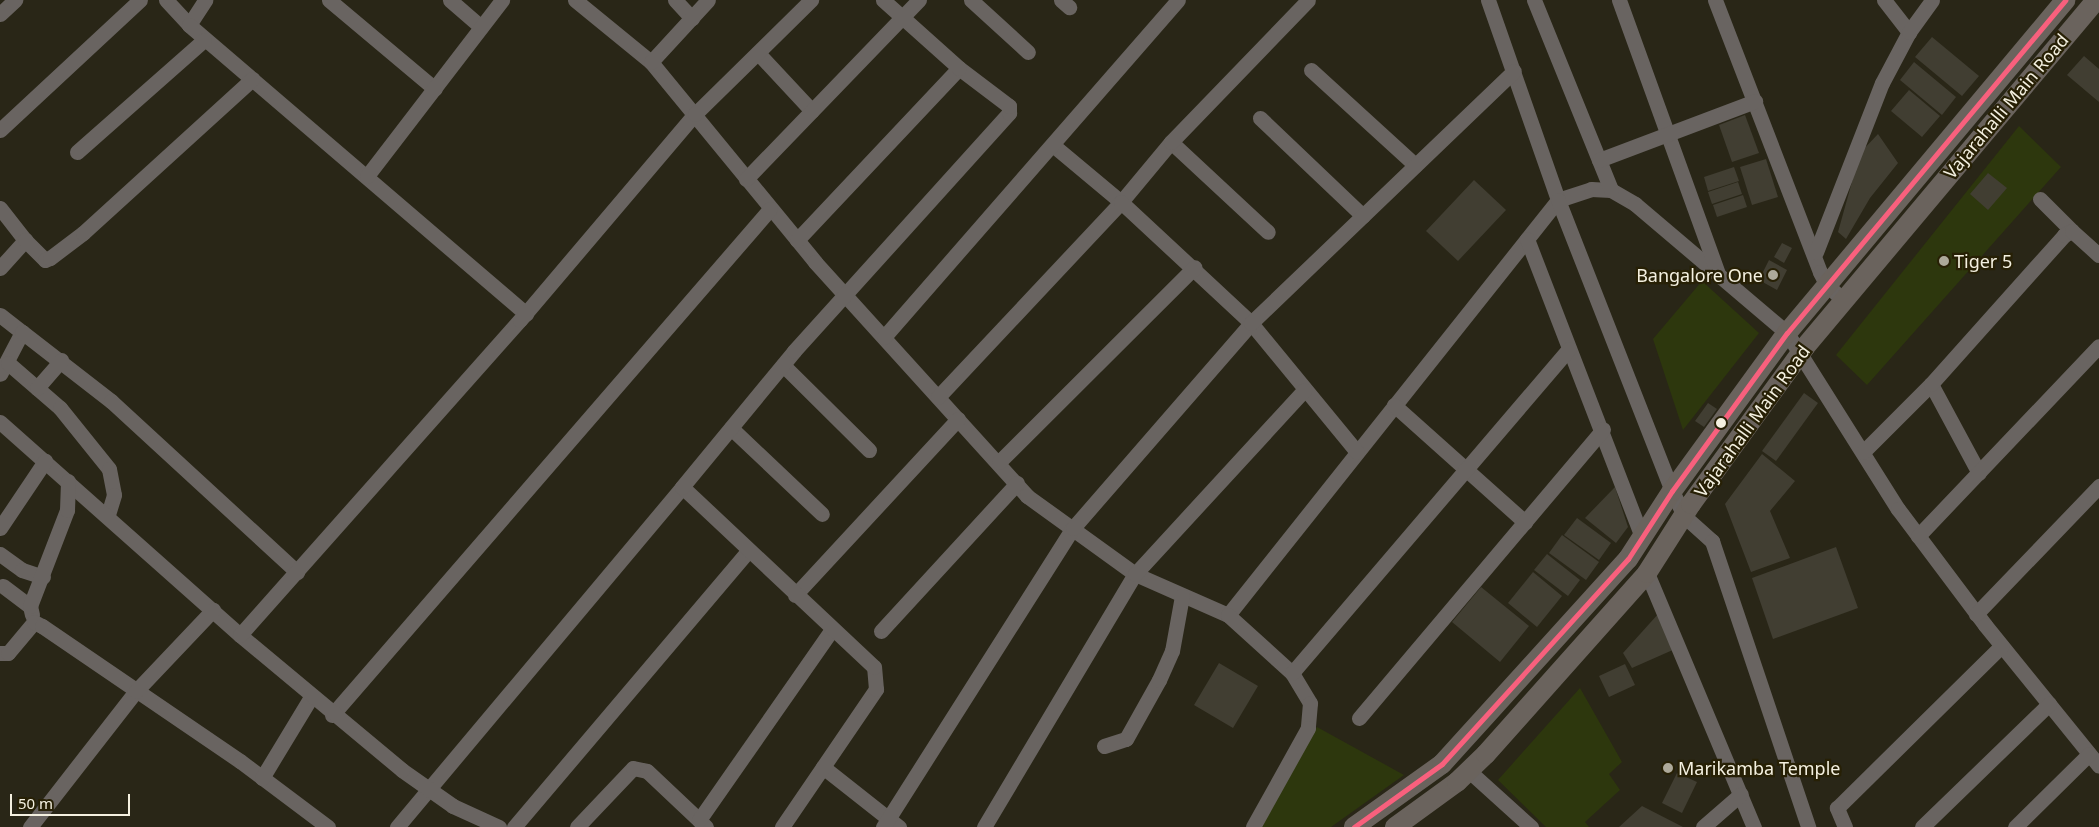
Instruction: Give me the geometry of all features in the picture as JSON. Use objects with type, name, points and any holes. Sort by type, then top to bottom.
[{"type":"main road","name":"Vajarahalli Main Road","points":[[1354,827],[1442,764],[1469,737],[1628,559],[1672,491],[1786,333],[2065,0]]},
{"type":"main road","name":"Vajarahalli Main Road","points":[[1395,827],[1469,771],[1647,574],[1684,516],[1843,300],[2096,0]]},
{"type":"street","points":[[0,14],[15,0]]},
{"type":"street","points":[[0,130],[140,0]]},
{"type":"street","points":[[166,0],[204,40],[368,176],[526,314]]},
{"type":"street","points":[[189,25],[205,0]]},
{"type":"street","points":[[329,0],[435,89]]},
{"type":"street","points":[[450,0],[481,27]]},
{"type":"street","points":[[368,176],[502,0]]},
{"type":"street","points":[[576,0],[651,62],[770,209],[844,294],[999,462],[1027,496],[1135,574],[1228,615],[1292,673],[1310,703],[1308,728],[1253,827]]},
{"type":"street","points":[[675,0],[692,18]]},
{"type":"street","points":[[651,62],[708,0]]},
{"type":"street","points":[[240,635],[526,314],[695,114],[811,0]]},
{"type":"street","points":[[396,827],[430,789],[782,365],[1009,113],[1009,106],[959,68],[883,0]]},
{"type":"street","points":[[746,178],[919,0]]},
{"type":"street","points":[[971,0],[1028,52]]},
{"type":"street","points":[[884,337],[1054,146],[1178,0]]},
{"type":"street","points":[[938,397],[1121,202],[1171,142],[1308,0]]},
{"type":"street","points":[[1488,0],[1558,200],[1672,491],[1684,516],[1712,541],[1808,827]]},
{"type":"street","points":[[1534,0],[1611,190]]},
{"type":"street","points":[[1619,0],[1669,132],[1720,276]]},
{"type":"street","points":[[1715,0],[1816,252],[1826,284],[1843,300]]},
{"type":"street","points":[[1884,0],[1909,32]]},
{"type":"street","points":[[1816,252],[1882,83],[1909,32],[1932,0]]},
{"type":"street","points":[[77,152],[204,40]]},
{"type":"street","points":[[758,53],[812,111]]},
{"type":"street","points":[[797,240],[959,68]]},
{"type":"street","points":[[1311,70],[1415,165]]},
{"type":"street","points":[[823,767],[890,825],[1072,528],[1251,323],[1514,71]]},
{"type":"street","points":[[0,208],[40,257],[50,258],[83,233],[252,80]]},
{"type":"street","points":[[1599,160],[1755,101]]},
{"type":"street","points":[[1260,118],[1363,216]]},
{"type":"street","points":[[1171,142],[1268,232]]},
{"type":"street","points":[[1054,146],[1195,267],[1251,323],[1304,390],[1357,452]]},
{"type":"street","points":[[1228,615],[1558,200],[1591,189],[1611,190],[1635,204],[1786,333],[1918,536],[2001,646],[2099,766]]},
{"type":"street","points":[[2040,199],[2099,255]]},
{"type":"street","points":[[332,715],[770,209]]},
{"type":"street","points":[[1863,452],[1931,384],[2072,231]]},
{"type":"street","points":[[1528,238],[1569,349],[1603,430],[1642,537]]},
{"type":"street","points":[[0,268],[25,240]]},
{"type":"street","points":[[999,462],[1195,267]]},
{"type":"street","points":[[0,315],[111,400],[297,572]]},
{"type":"street","points":[[22,332],[4,368],[37,388],[60,408],[109,469],[114,495],[108,515]]},
{"type":"street","points":[[1918,536],[2099,346]]},
{"type":"street","points":[[1292,673],[1569,349]]},
{"type":"street","points":[[37,388],[61,360]]},
{"type":"street","points":[[782,365],[869,450]]},
{"type":"street","points":[[1931,384],[1979,473]]},
{"type":"street","points":[[984,827],[1135,574],[1304,390]]},
{"type":"street","points":[[1394,405],[1525,522]]},
{"type":"street","points":[[795,595],[958,419]]},
{"type":"street","points":[[0,422],[108,515],[240,635],[332,715],[453,806],[499,827]]},
{"type":"street","points":[[730,428],[822,514]]},
{"type":"street","points":[[1359,718],[1603,430]]},
{"type":"street","points":[[0,528],[45,461]]},
{"type":"street","points":[[30,606],[44,577],[67,510],[68,481]]},
{"type":"street","points":[[881,631],[1017,483]]},
{"type":"street","points":[[682,486],[748,551],[874,667],[876,689],[782,827]]},
{"type":"street","points":[[1976,614],[2099,486]]},
{"type":"street","points":[[514,827],[748,551]]},
{"type":"street","points":[[0,554],[22,570],[44,577]]},
{"type":"street","points":[[1647,574],[1754,827]]},
{"type":"street","points":[[3,586],[30,606],[34,622],[262,778],[328,827]]},
{"type":"street","points":[[1104,746],[1126,739],[1159,680],[1172,651],[1182,596]]},
{"type":"street","points":[[30,827],[136,691],[213,610]]},
{"type":"street","points":[[0,653],[8,652],[34,622]]},
{"type":"street","points":[[577,827],[633,768],[647,771],[702,824],[832,629]]},
{"type":"street","points":[[1845,827],[1837,808],[2001,646]]},
{"type":"street","points":[[262,778],[311,697]]},
{"type":"street","points":[[1922,827],[2049,704]]},
{"type":"street","points":[[2015,827],[2089,754]]},
{"type":"street","points":[[1469,771],[1531,827]]},
{"type":"street","points":[[1703,827],[1741,794]]},
{"type":"green space","name":"Tiger 5","points":[[2019,126],[2061,167],[1867,385],[1836,355]]},
{"type":"green space","points":[[1702,281],[1759,333],[1683,430],[1653,339]]},
{"type":"green space","points":[[1580,688],[1622,762],[1609,774],[1620,790],[1585,822],[1589,827],[1546,827],[1498,780]]},
{"type":"green space","points":[[1317,727],[1404,775],[1331,827],[1259,827]]},
{"type":"building","points":[[1932,37],[1979,76],[1962,96],[1915,57]]},
{"type":"building","points":[[2084,56],[2099,69],[2099,102],[2067,75]]},
{"type":"building","points":[[1914,62],[1956,97],[1942,115],[1900,80]]},
{"type":"building","points":[[1909,90],[1940,116],[1922,137],[1891,111]]},
{"type":"building","points":[[1745,115],[1759,153],[1732,162],[1719,125]]},
{"type":"building","points":[[1878,134],[1898,163],[1870,198],[1846,239],[1838,232],[1860,153]]},
{"type":"building","points":[[1766,159],[1778,197],[1752,205],[1740,167]]},
{"type":"building","points":[[1734,167],[1739,181],[1708,191],[1704,177]]},
{"type":"building","points":[[1988,173],[2007,188],[1988,210],[1970,194]]},
{"type":"building","points":[[1474,180],[1506,210],[1458,261],[1426,231]]},
{"type":"building","points":[[1738,182],[1742,194],[1712,204],[1708,192]]},
{"type":"building","points":[[1743,195],[1747,207],[1717,217],[1713,205]]},
{"type":"building","points":[[1782,243],[1792,248],[1784,263],[1774,257]]},
{"type":"building","points":[[1769,260],[1787,270],[1777,290],[1759,280]]},
{"type":"building","points":[[1804,393],[1818,403],[1776,461],[1762,451]]},
{"type":"building","points":[[1708,403],[1717,409],[1704,427],[1695,421]]},
{"type":"building","points":[[1762,454],[1795,481],[1770,511],[1790,558],[1751,572],[1725,504]]},
{"type":"building","points":[[1615,487],[1628,527],[1616,543],[1585,518]]},
{"type":"building","points":[[1577,518],[1611,543],[1599,560],[1564,535]]},
{"type":"building","points":[[1562,535],[1599,562],[1586,580],[1549,553]]},
{"type":"building","points":[[1836,547],[1858,608],[1773,639],[1752,578]]},
{"type":"building","points":[[1547,554],[1580,580],[1568,596],[1534,570]]},
{"type":"building","points":[[1533,572],[1562,596],[1537,627],[1508,603]]},
{"type":"building","points":[[1481,587],[1529,626],[1500,662],[1452,622]]},
{"type":"building","points":[[1659,613],[1675,649],[1632,668],[1623,653]]},
{"type":"building","points":[[1219,663],[1258,686],[1233,728],[1194,705]]},
{"type":"building","points":[[1625,664],[1635,685],[1609,697],[1599,676]]},
{"type":"building","points":[[1677,773],[1697,782],[1682,813],[1662,803]]},
{"type":"building","points":[[1642,806],[1683,827],[1619,827]]},
{"type":"transit line","points":[[1354,827],[1442,764],[1628,559],[1672,491],[1787,333],[2065,0]]},
{"type":"place","name":"Tiger 5","points":[[1944,261]]},
{"type":"place","name":"Bangalore One","points":[[1773,275]]},
{"type":"place","name":"Marikamba Temple","points":[[1668,768]]}]
